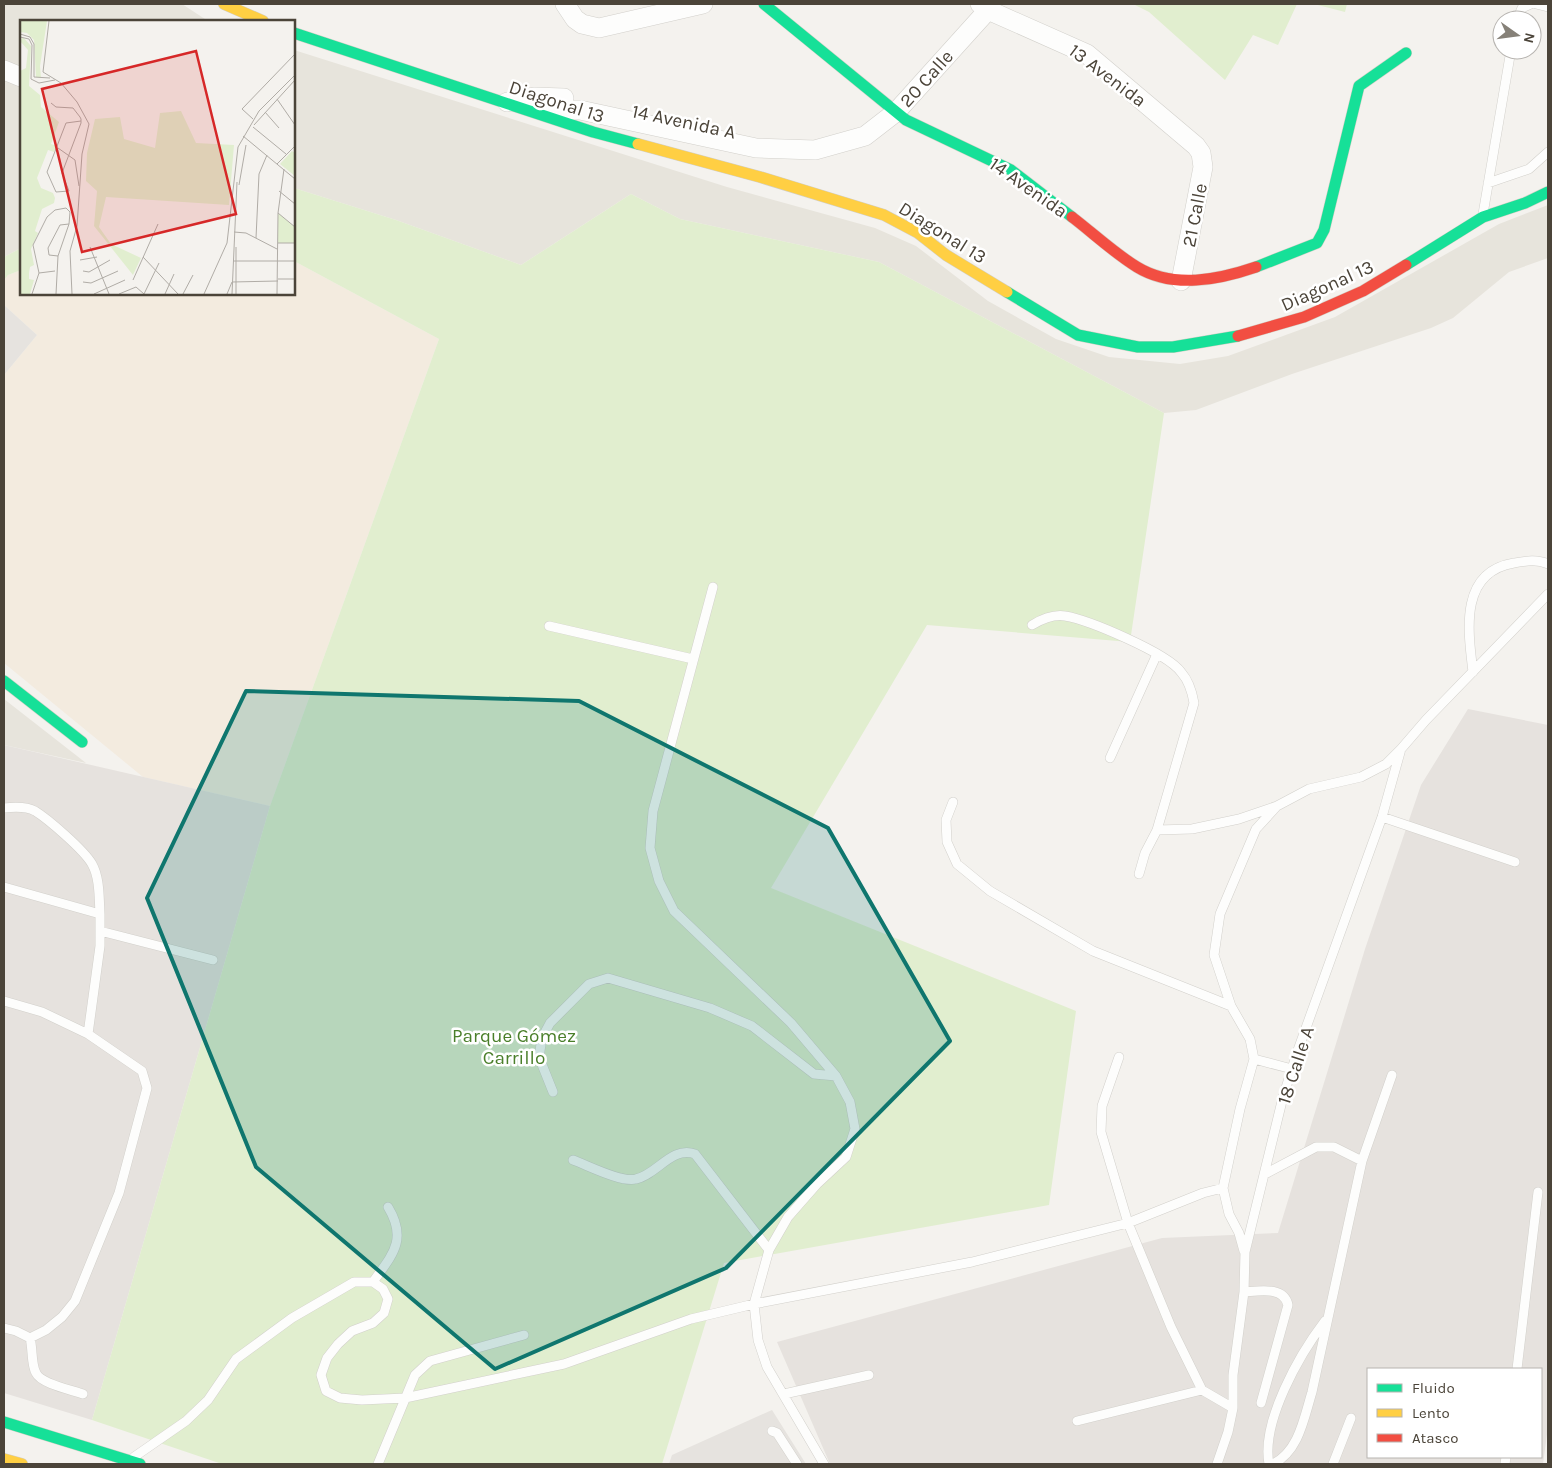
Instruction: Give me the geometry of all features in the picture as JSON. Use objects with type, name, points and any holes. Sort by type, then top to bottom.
[{"type":"street","points":[[224,4],[261,20]]},
{"type":"street","points":[[565,4],[569,14],[582,24],[590,27],[608,27],[703,4]]},
{"type":"street","name":"14 Avenida","points":[[764,4],[896,112],[921,129],[977,152],[1011,170],[1137,267],[1152,274],[1182,281],[1217,279],[1311,246],[1317,242],[1324,230],[1359,86],[1406,52]]},
{"type":"street","name":"20 Calle","points":[[859,138],[896,112],[984,7]]},
{"type":"street","name":"13 Avenida","points":[[984,7],[1087,54],[1192,140],[1199,150]]},
{"type":"street","name":"Diagonal 13","points":[[295,33],[593,132],[760,177],[884,215],[918,233],[946,255],[1078,335],[1138,347],[1173,347],[1228,339],[1304,317],[1363,291],[1483,217],[1525,203],[1548,192]]},
{"type":"street","points":[[4,70],[20,78]]},
{"type":"street","name":"14 Avenida A","points":[[505,103],[534,97],[577,99],[766,139],[812,138],[833,145]]},
{"type":"street","name":"14 Avenida A","points":[[524,110],[580,110],[756,148],[815,150],[859,138]]},
{"type":"street","name":"21 Calle","points":[[1182,281],[1203,167],[1199,150]]},
{"type":"street","points":[[4,681],[82,742]]},
{"type":"street","points":[[4,1422],[134,1462]]},
{"type":"street","points":[[4,1459],[22,1464]]},
{"type":"lane","points":[[1536,4],[1548,7]]},
{"type":"lane","points":[[1483,217],[1509,60]]},
{"type":"lane","points":[[1488,183],[1529,169],[1548,152]]},
{"type":"lane","points":[[1473,672],[1467,624],[1471,600],[1486,574],[1505,564],[1526,561],[1541,561],[1548,564]]},
{"type":"lane","points":[[713,587],[653,811],[650,848],[659,881],[674,911],[791,1023],[836,1076],[850,1102],[854,1129],[846,1157],[817,1184],[788,1217],[769,1250],[754,1304],[758,1340],[767,1367],[824,1464]]},
{"type":"lane","name":"18 Calle A","points":[[1217,1464],[1228,1432],[1233,1408],[1233,1375],[1244,1292],[1244,1252],[1292,1068],[1382,816],[1401,749],[1426,720],[1548,594]]},
{"type":"lane","points":[[1032,625],[1046,618],[1064,616],[1136,642],[1180,670],[1190,685],[1194,703],[1157,830],[1145,853],[1140,874]]},
{"type":"lane","points":[[550,626],[693,659]]},
{"type":"lane","points":[[1110,758],[1157,654]]},
{"type":"lane","points":[[1157,830],[1192,829],[1239,818],[1278,806],[1309,789],[1361,777],[1386,764],[1401,749]]},
{"type":"lane","points":[[953,802],[946,820],[947,842],[957,864],[990,891],[1093,951],[1231,1006]]},
{"type":"lane","points":[[4,808],[16,806],[34,810],[75,844],[92,864],[97,882],[100,931],[88,1034]]},
{"type":"lane","points":[[1244,1252],[1239,1233],[1229,1214],[1223,1188],[1240,1109],[1254,1059],[1250,1039],[1231,1006],[1214,955],[1220,914],[1256,829],[1278,806]]},
{"type":"lane","points":[[1382,816],[1515,862]]},
{"type":"lane","points":[[4,887],[100,914]]},
{"type":"lane","points":[[100,931],[213,960]]},
{"type":"lane","points":[[552,1092],[538,1057],[542,1038],[550,1023],[589,984],[608,978],[710,1008],[752,1026],[814,1074],[836,1076]]},
{"type":"lane","points":[[4,1001],[42,1012],[88,1034],[142,1072],[147,1088],[119,1193],[75,1301],[62,1317],[46,1330],[30,1338]]},
{"type":"lane","points":[[1119,1057],[1102,1106],[1101,1132],[1128,1223],[1170,1326],[1202,1390],[1233,1408]]},
{"type":"lane","points":[[1254,1059],[1292,1068]]},
{"type":"lane","points":[[1273,1464],[1284,1459],[1292,1449],[1302,1426],[1312,1392],[1326,1319],[1362,1161],[1392,1075]]},
{"type":"lane","points":[[1265,1174],[1316,1147],[1334,1147],[1362,1161]]},
{"type":"lane","points":[[573,1160],[624,1179],[635,1180],[662,1165],[677,1153],[687,1152],[695,1154],[769,1250]]},
{"type":"lane","points":[[134,1462],[186,1421],[208,1400],[236,1359],[292,1318],[354,1282],[373,1282],[383,1289],[388,1299],[384,1313],[373,1323],[352,1331],[327,1358],[321,1375],[326,1391],[340,1398],[362,1400],[405,1398],[564,1364],[691,1319],[754,1304],[972,1262],[1128,1223],[1203,1193],[1223,1188]]},
{"type":"lane","points":[[1517,1368],[1538,1192]]},
{"type":"lane","points":[[373,1282],[392,1254],[397,1242],[396,1220],[388,1207]]},
{"type":"lane","points":[[1244,1292],[1280,1293],[1286,1298],[1288,1305],[1261,1402]]},
{"type":"lane","points":[[1269,1464],[1267,1452],[1268,1435],[1280,1402],[1298,1360],[1326,1319]]},
{"type":"lane","points":[[4,1328],[16,1331],[30,1338],[34,1349],[35,1373],[42,1380],[83,1394]]},
{"type":"lane","points":[[378,1464],[415,1375],[430,1361],[524,1336]]},
{"type":"lane","points":[[784,1394],[869,1375]]},
{"type":"lane","points":[[1077,1421],[1202,1390]]},
{"type":"lane","points":[[1333,1464],[1351,1418]]},
{"type":"lane","points":[[772,1431],[777,1433],[797,1464]]},
{"type":"highlighted area","points":[[246,691],[579,701],[828,828],[950,1041],[726,1268],[495,1369],[256,1167],[147,898]]},
{"type":"shaded area","points":[[4,4],[182,4],[206,20],[20,20],[20,249],[4,257]]},
{"type":"shaded area","points":[[295,50],[727,187],[875,228],[916,246],[988,301],[1056,339],[1109,357],[1180,364],[1228,356],[1335,317],[1499,224],[1548,205],[1548,258],[1509,272],[1453,318],[1431,328],[1292,374],[1196,410],[1164,413],[879,262],[680,219],[631,194],[521,265],[396,220],[295,188]]},
{"type":"shaded area","points":[[295,262],[439,339],[270,806],[143,777],[4,663],[4,375],[37,335],[4,305],[4,280],[8,275],[20,270],[20,295],[295,295]]},
{"type":"shaded area","points":[[4,305],[37,335],[4,375]]},
{"type":"shaded area","points":[[4,699],[86,763],[4,745]]},
{"type":"shaded area","points":[[1468,709],[1548,725],[1548,1427],[1543,1464],[830,1464],[777,1342],[1162,1238],[1278,1233],[1365,949],[1421,785]]},
{"type":"shaded area","points":[[4,745],[270,806],[92,1420],[4,1393]]},
{"type":"shaded area","points":[[772,1410],[806,1464],[669,1464],[672,1455]]},
{"type":"green space","points":[[1133,4],[1297,4],[1278,45],[1253,35],[1225,80],[1149,12]]},
{"type":"green space","points":[[1314,4],[1347,4],[1345,12]]},
{"type":"green space","name":"Parque Gómez Carrillo","points":[[295,188],[396,220],[521,265],[631,194],[680,219],[879,262],[1164,413],[1130,642],[927,625],[771,888],[1076,1011],[1049,1205],[724,1263],[662,1464],[222,1464],[92,1420],[270,806],[439,339],[295,262]]},
{"type":"green space","points":[[20,249],[20,270],[8,275],[4,280],[4,257]]},
{"type":"traffic: fast","points":[[764,4],[906,120],[1011,170],[1072,217]]},
{"type":"traffic: fast","points":[[295,33],[593,132],[638,144]]},
{"type":"traffic: fast","points":[[1256,267],[1317,243],[1324,230],[1359,86],[1406,53]]},
{"type":"traffic: fast","points":[[1406,265],[1483,217],[1525,203],[1548,192]]},
{"type":"traffic: fast","points":[[1007,292],[1078,335],[1138,347],[1173,347],[1238,336]]},
{"type":"traffic: fast","points":[[4,681],[82,742]]},
{"type":"traffic: fast","points":[[4,1422],[140,1464]]},
{"type":"traffic: slow","points":[[224,4],[261,20]]},
{"type":"traffic: slow","points":[[638,144],[760,177],[884,215],[918,233],[946,255],[1007,292]]},
{"type":"traffic: slow","points":[[4,1459],[22,1464]]},
{"type":"traffic: jam","points":[[1072,217],[1137,267],[1165,278],[1180,280],[1211,279],[1256,267]]},
{"type":"traffic: jam","points":[[1238,336],[1304,317],[1363,291],[1406,265]]}]
